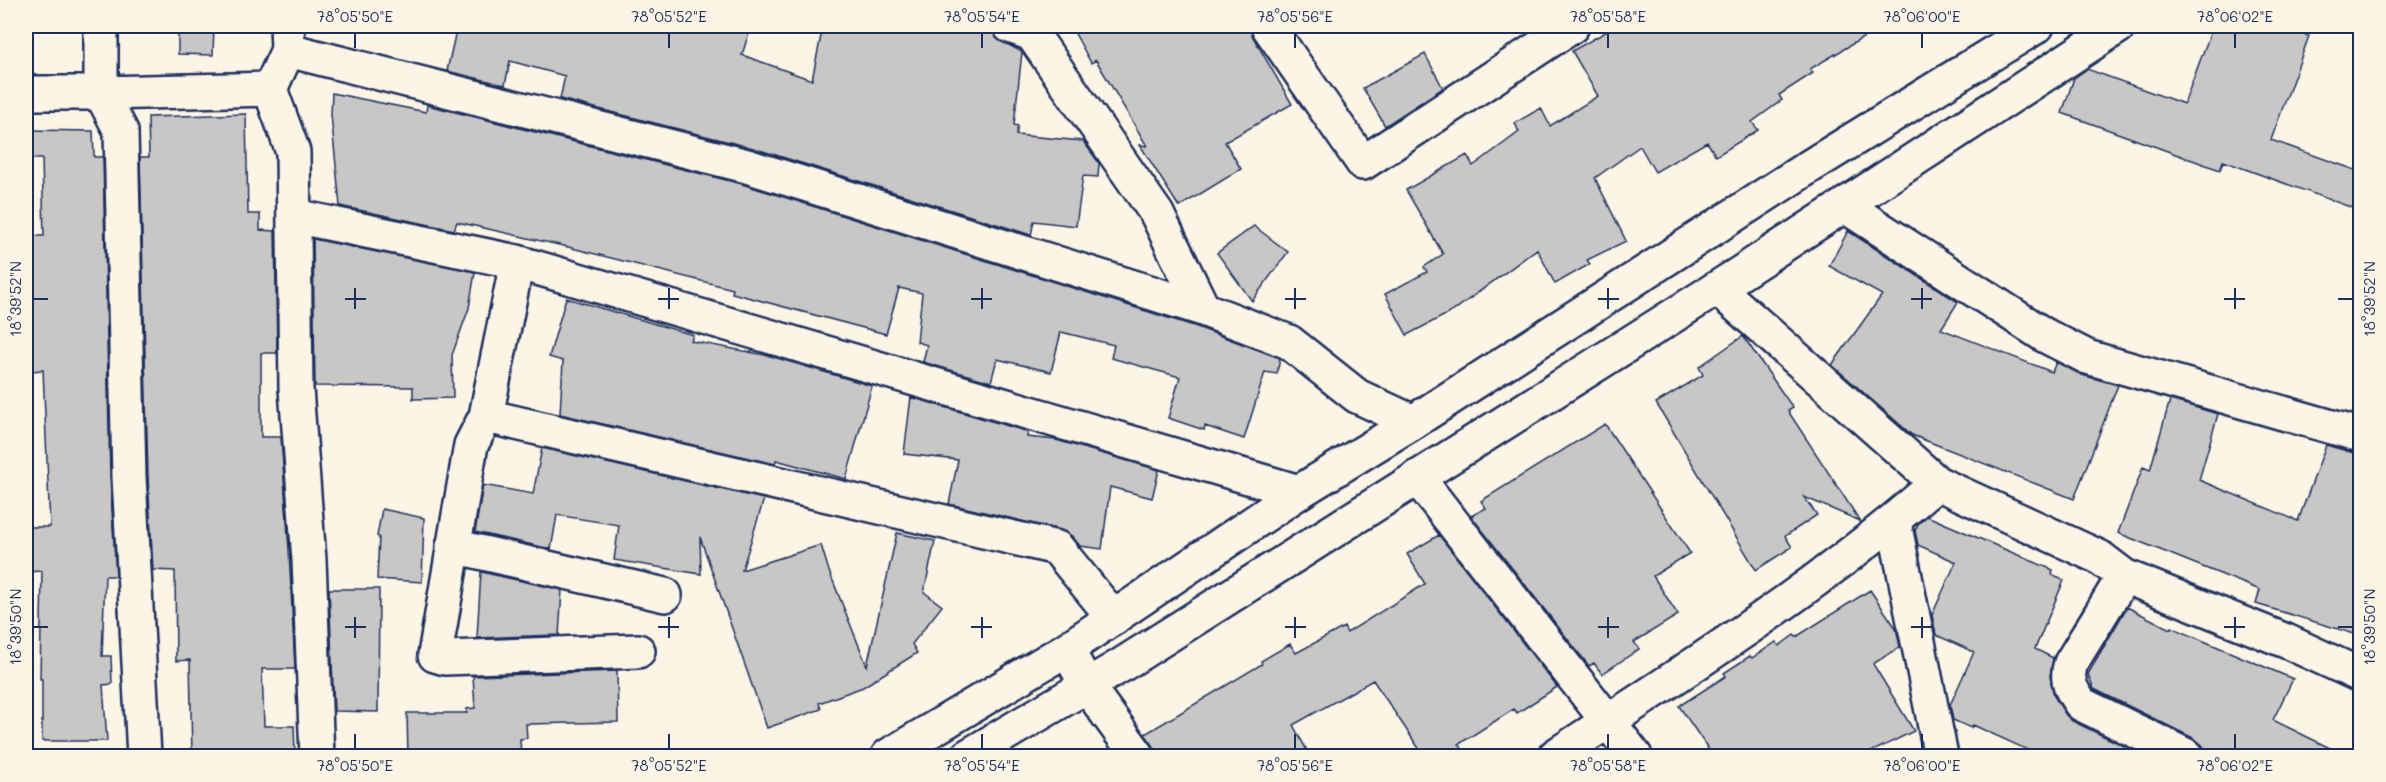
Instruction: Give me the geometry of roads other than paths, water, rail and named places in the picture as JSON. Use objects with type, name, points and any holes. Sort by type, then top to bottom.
[{"type":"street","points":[[101,26],[101,93],[121,131],[129,477],[144,756]]},
{"type":"street","points":[[1268,26],[1363,163],[1572,26]]},
{"type":"street","points":[[888,756],[1067,649],[1299,492],[1413,422],[1804,170],[2037,26]]},
{"type":"street","points":[[968,756],[1087,686],[1717,288],[2119,26]]},
{"type":"street","points":[[1024,28],[1156,214],[1203,309]]},
{"type":"street","points":[[317,756],[309,560],[296,389],[293,152],[270,89],[288,38],[747,166],[1203,309],[1289,342],[1357,396],[1413,422]]},
{"type":"street","points":[[26,93],[270,89]]},
{"type":"street","points":[[1845,206],[2043,335],[2088,357],[2361,435]]},
{"type":"street","points":[[294,216],[517,262],[1299,492]]},
{"type":"street","points":[[517,262],[486,417],[471,446],[435,656],[445,658],[638,651]]},
{"type":"street","points":[[1717,288],[1938,483],[2099,557],[2124,576],[2286,641],[2361,675]]},
{"type":"street","points":[[486,417],[1057,548],[1114,618]]},
{"type":"street","points":[[1417,477],[1635,756]]},
{"type":"street","points":[[1555,756],[1807,588],[1893,522],[1938,483]]},
{"type":"street","points":[[1893,522],[1941,756]]},
{"type":"street","points":[[453,546],[665,595]]},
{"type":"street","points":[[2124,576],[2071,663],[2067,675],[2071,689],[2081,704],[2187,756]]},
{"type":"street","points":[[1067,649],[1087,686],[1138,756]]}]
